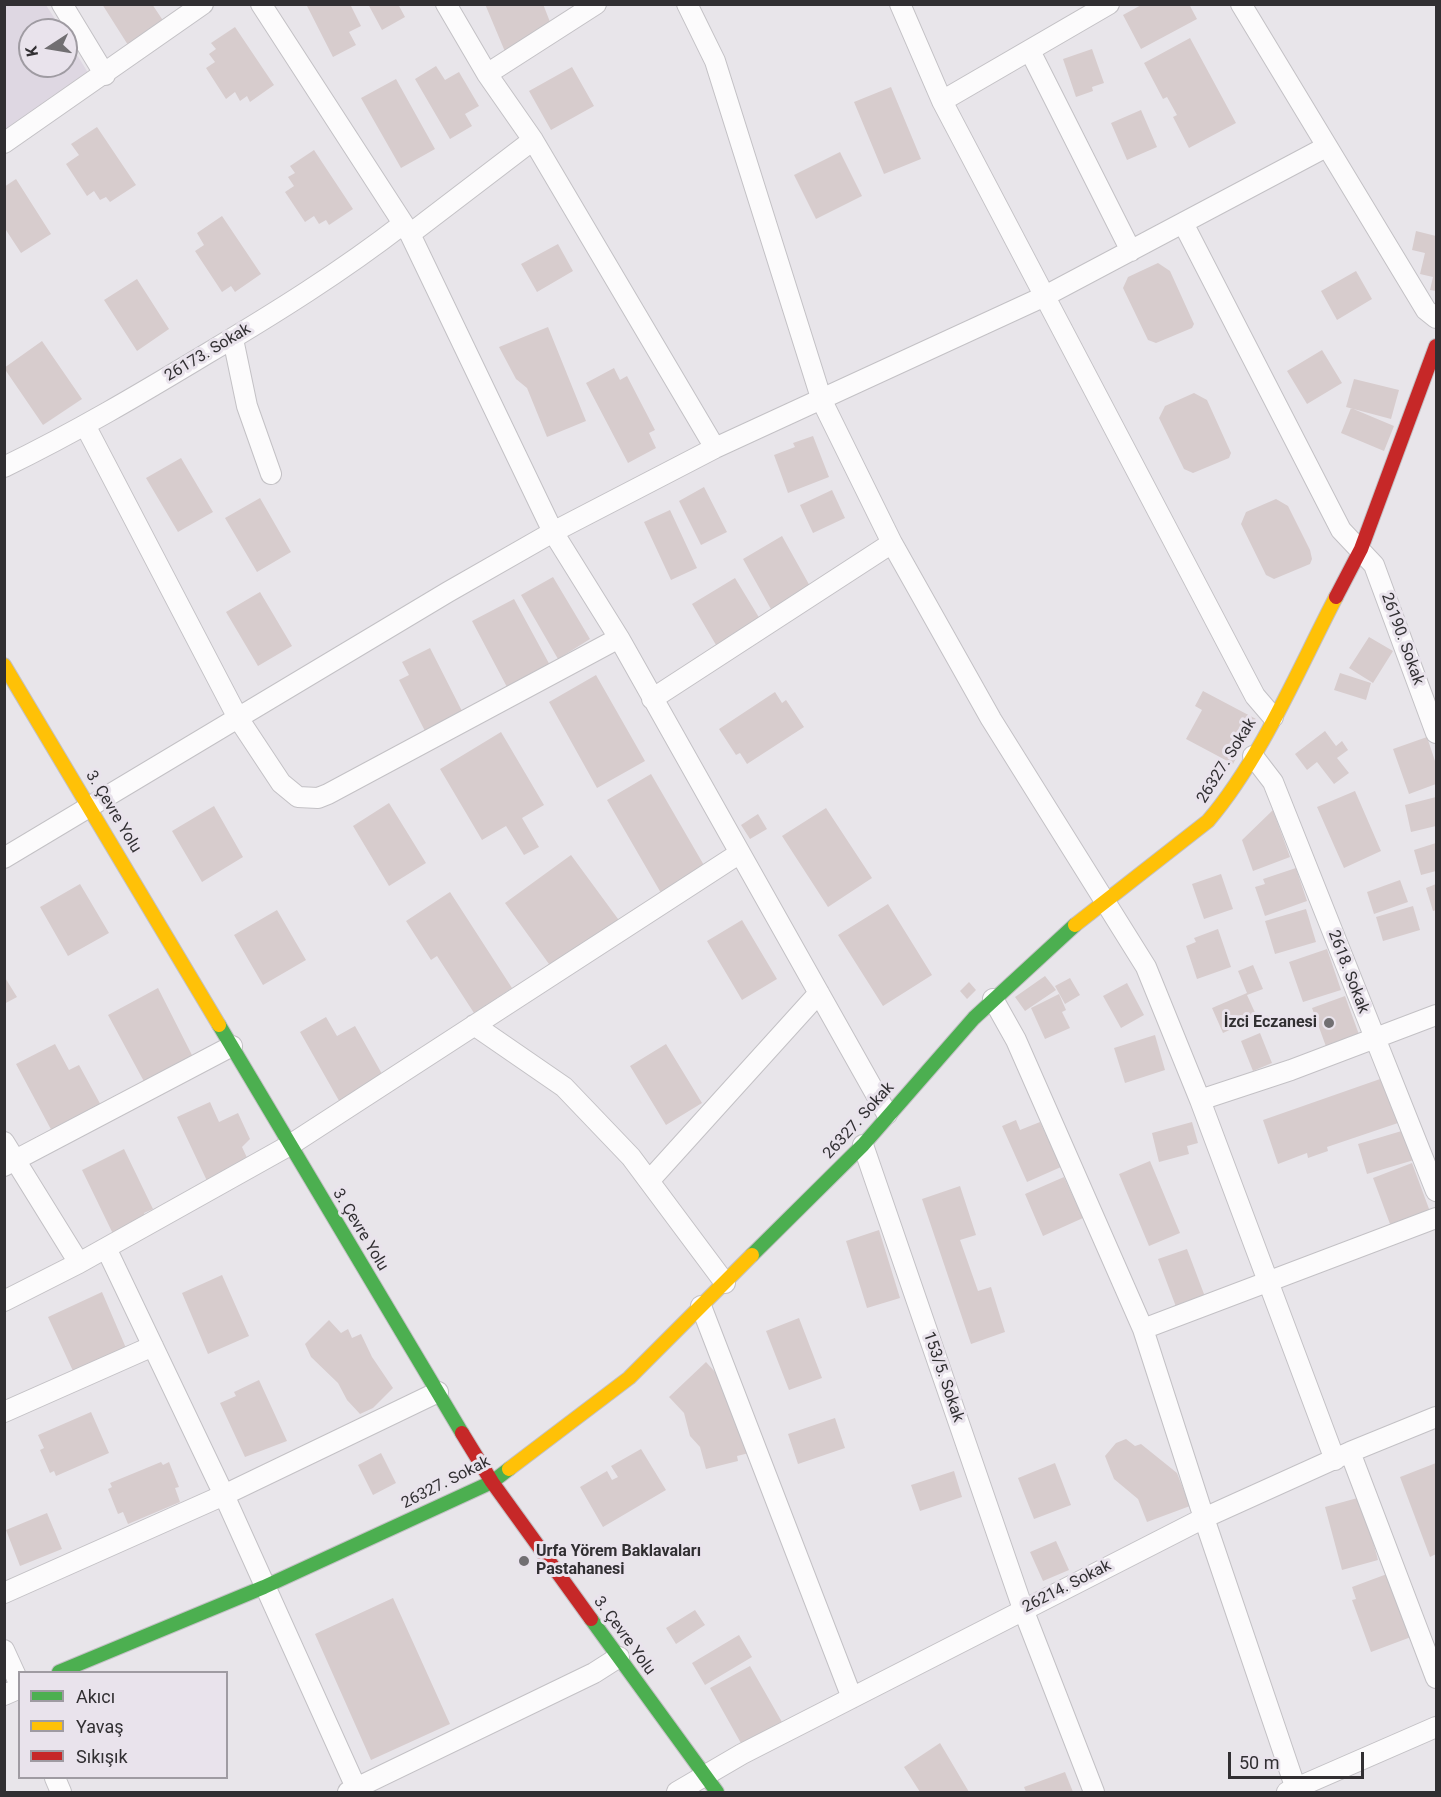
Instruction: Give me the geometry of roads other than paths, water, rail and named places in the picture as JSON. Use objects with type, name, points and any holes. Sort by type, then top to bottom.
[{"type":"street","points":[[62,4],[105,75]]},
{"type":"street","points":[[4,144],[203,4]]},
{"type":"street","points":[[261,4],[406,229],[553,532],[619,638],[887,1114]]},
{"type":"street","points":[[446,4],[487,75],[533,140],[715,448]]},
{"type":"street","points":[[487,75],[596,4]]},
{"type":"street","points":[[687,4],[715,61],[822,401],[892,543],[991,719],[1146,967],[1200,1100],[1269,1283],[1437,1678]]},
{"type":"street","points":[[900,4],[942,101],[1255,696],[1273,717]]},
{"type":"street","points":[[942,101],[1030,51],[1081,12],[1109,4]]},
{"type":"street","points":[[1240,4],[1426,310],[1437,318]]},
{"type":"street","points":[[1030,51],[1131,251]]},
{"type":"street","name":"26173. Sokak","points":[[4,468],[86,427],[233,339],[406,229],[533,140]]},
{"type":"street","points":[[4,858],[92,808],[448,592],[553,532],[715,448],[822,401],[1045,296],[1326,147]]},
{"type":"street","name":"26190. Sokak","points":[[1183,223],[1341,530],[1374,565],[1437,733]]},
{"type":"street","points":[[233,339],[247,406],[271,474]]},
{"type":"street","name":"26327. Sokak","points":[[61,1671],[264,1587],[492,1482],[629,1378],[863,1145],[887,1114],[993,999],[1047,948],[1208,821],[1226,800],[1253,756],[1361,549],[1437,346]]},
{"type":"street","points":[[86,427],[238,718],[285,788],[298,797],[318,798],[619,638]]},
{"type":"street","points":[[652,699],[892,543]]},
{"type":"street","name":"3. Çevre Yolu","points":[[4,665],[92,808],[492,1482],[717,1792]]},
{"type":"street","name":"2618. Sokak","points":[[1253,756],[1273,782],[1374,1039],[1437,1191]]},
{"type":"street","points":[[4,1301],[79,1263],[290,1145],[740,854]]},
{"type":"street","points":[[649,1181],[819,993]]},
{"type":"street","points":[[993,999],[1016,1040],[1143,1329],[1293,1791],[1437,1727]]},
{"type":"street","points":[[1200,1100],[1437,1015]]},
{"type":"street","points":[[474,1025],[564,1087],[631,1157],[725,1282]]},
{"type":"street","points":[[11,1163],[232,1046]]},
{"type":"street","points":[[4,1142],[11,1163],[79,1263]]},
{"type":"street","name":"153/5. Sokak","points":[[863,1145],[1023,1609],[1094,1792]]},
{"type":"street","points":[[1143,1329],[1437,1218]]},
{"type":"street","points":[[106,1248],[224,1495],[354,1791],[594,1673],[619,1657]]},
{"type":"street","points":[[701,1306],[852,1698]]},
{"type":"street","points":[[4,1412],[153,1346]]},
{"type":"street","points":[[4,1593],[224,1495],[438,1392]]},
{"type":"street","name":"26214. Sokak","points":[[677,1792],[705,1775],[1023,1609],[1204,1518],[1342,1456],[1437,1417]]},
{"type":"street","points":[[4,1650],[18,1682]]},
{"type":"street","points":[[4,1695],[18,1687]]},
{"type":"place","name":"İzci Eczanesi","points":[[1329,1023]]},
{"type":"place","name":"Urfa Yörem Baklavaları Pastahanesi","points":[[524,1561]]}]
